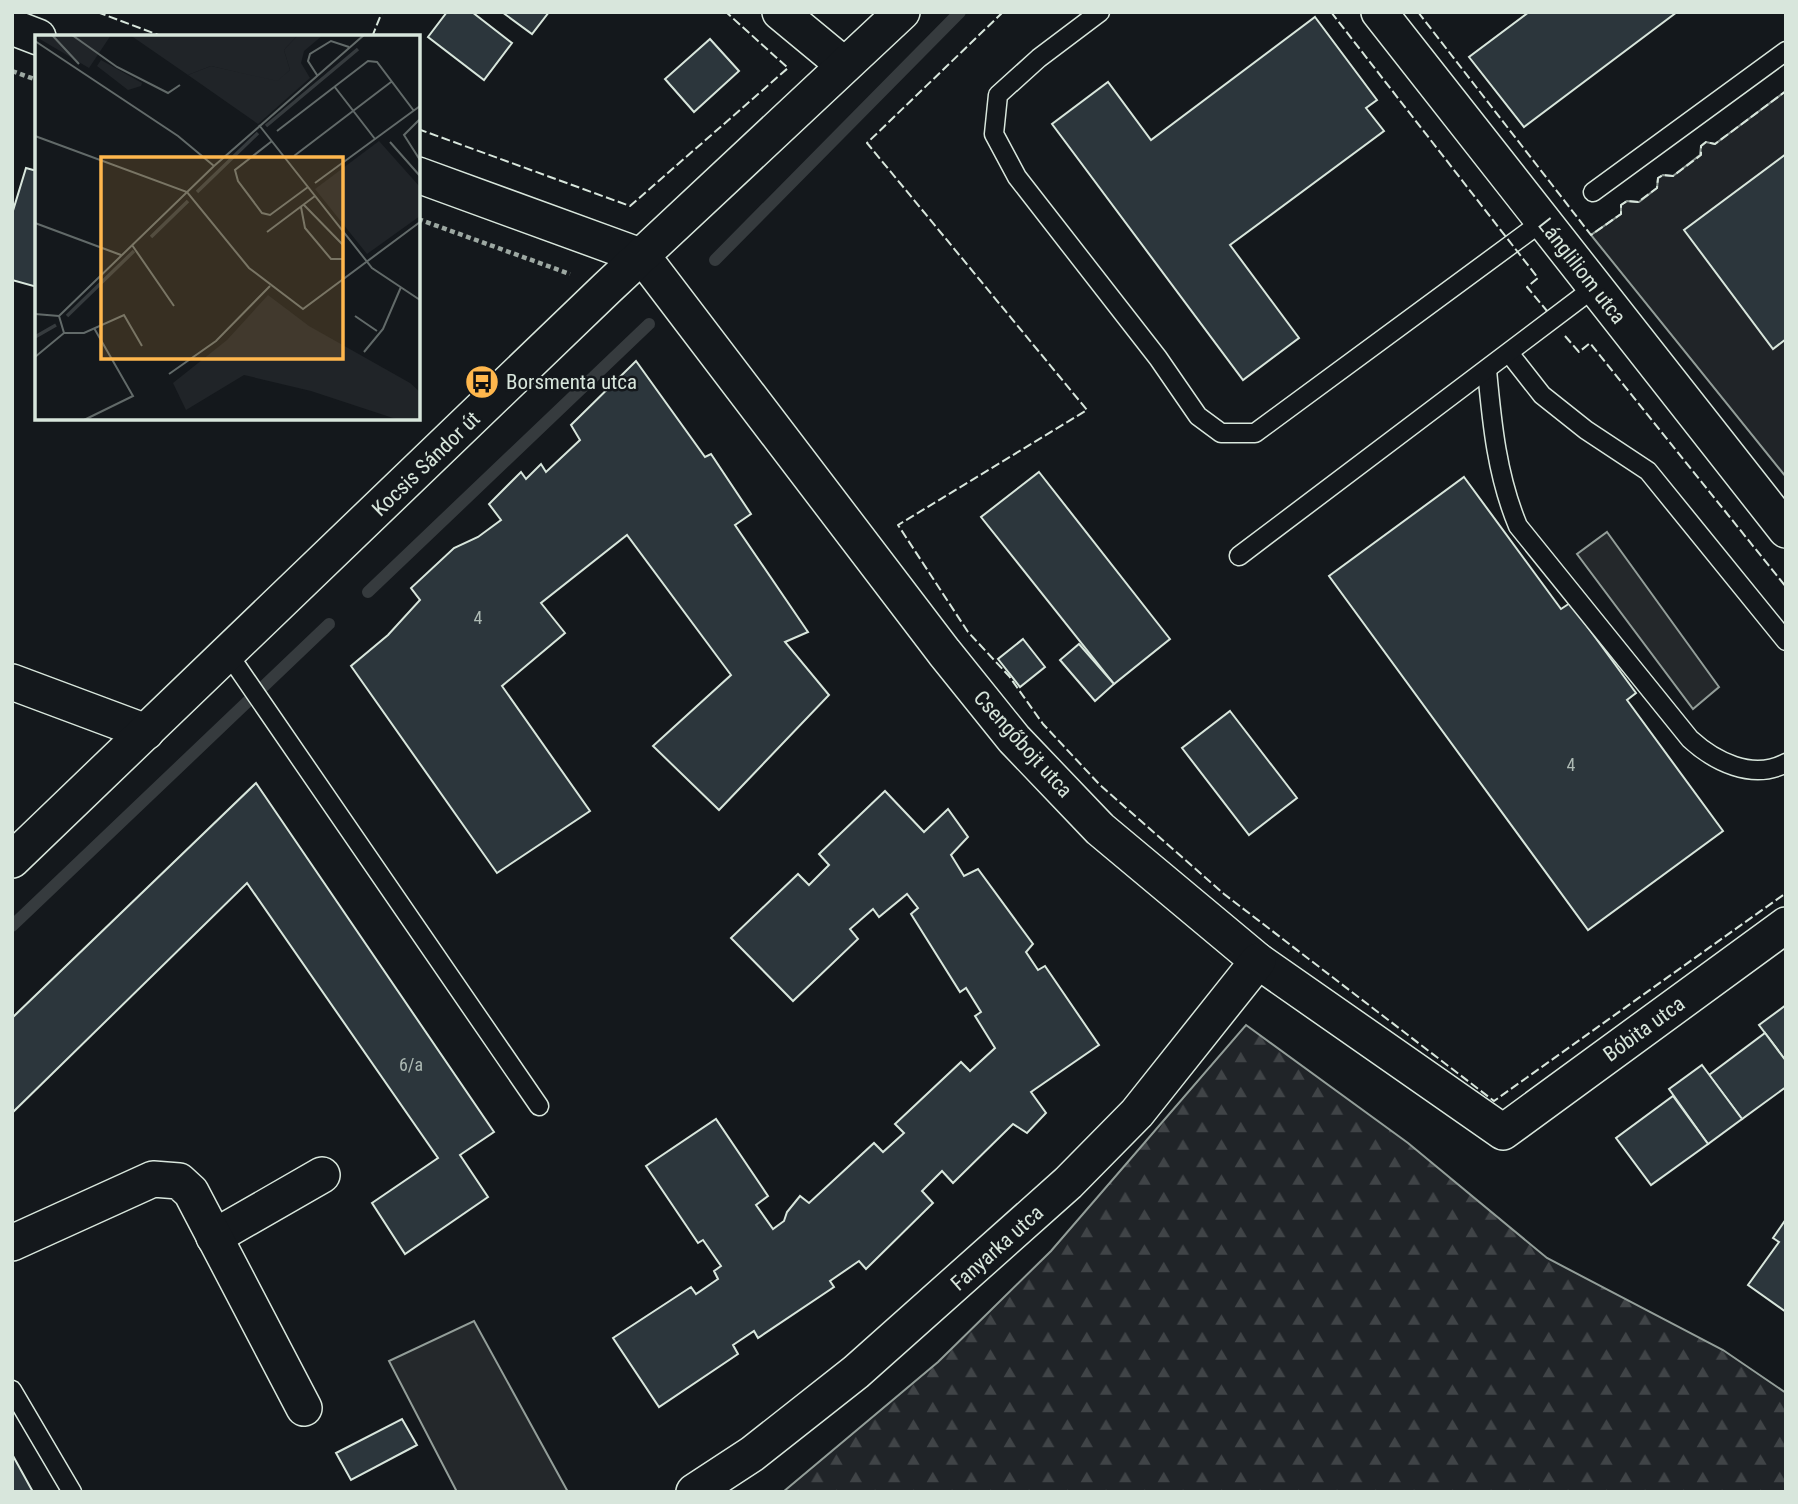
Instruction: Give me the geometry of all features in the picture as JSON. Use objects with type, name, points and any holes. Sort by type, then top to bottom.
[{"type":"street","points":[[780,12],[844,65]]},
{"type":"street","name":"Kocsis Sándor út","points":[[12,860],[146,732],[236,666],[607,288],[902,12]]},
{"type":"street","name":"Lángliliom utca","points":[[1379,12],[1786,530]]},
{"type":"street","points":[[12,27],[35,36]]},
{"type":"street","points":[[420,176],[643,257]]},
{"type":"street","name":"Csengőbojt utca","points":[[643,257],[944,652],[1014,739],[1100,828],[1258,961],[1503,1132]]},
{"type":"street","points":[[12,682],[146,732]]},
{"type":"street","name":"Bóbita utca","points":[[1503,1132],[1786,925]]},
{"type":"street","name":"Fanyarka utca","points":[[694,1492],[752,1454],[856,1372],[1068,1184],[1137,1113],[1258,961]]},
{"type":"street","points":[[214,1237],[322,1175]]},
{"type":"street","points":[[12,1243],[153,1179],[179,1181],[191,1192],[304,1408]]},
{"type":"lane","points":[[1100,12],[1039,58],[998,95],[994,134],[1017,177],[1158,358],[1198,415],[1221,433],[1255,433],[1543,221]]},
{"type":"lane","points":[[1593,192],[1786,51]]},
{"type":"lane","points":[[1239,556],[1595,287]]},
{"type":"lane","points":[[1510,353],[1542,395],[1586,430],[1648,471],[1786,641]]},
{"type":"lane","points":[[1488,370],[1493,437],[1505,495],[1518,526],[1690,739],[1708,756],[1729,766],[1751,769],[1786,763]]},
{"type":"lane","points":[[236,666],[540,1106]]},
{"type":"lane","points":[[12,1390],[72,1492]]},
{"type":"path","points":[[12,71],[35,79]]},
{"type":"path","points":[[420,220],[607,288]]},
{"type":"green space","points":[[1786,91],[1786,477],[1591,235],[1621,214],[1621,205],[1627,201],[1639,202],[1657,188],[1658,178],[1663,175],[1673,176],[1700,155],[1701,146],[1706,142],[1715,144]]},
{"type":"green space","points":[[1246,1025],[1408,1143],[1547,1258],[1723,1350],[1786,1393],[1786,1492],[783,1492],[938,1362],[1051,1251]]},
{"type":"shaded area","points":[[1607,532],[1719,687],[1693,709],[1577,554]]},
{"type":"shaded area","points":[[474,1321],[568,1492],[457,1492],[389,1361]]},
{"type":"building","points":[[447,12],[472,12],[512,43],[484,80],[428,37]]},
{"type":"building","points":[[502,12],[549,12],[532,34]]},
{"type":"building","points":[[1529,12],[1677,12],[1524,127],[1469,57]]},
{"type":"building","points":[[1315,17],[1377,100],[1366,108],[1384,131],[1230,245],[1299,338],[1243,380],[1052,124],[1108,82],[1151,140]]},
{"type":"building","points":[[710,39],[739,71],[694,112],[665,79]]},
{"type":"building","points":[[1786,154],[1786,339],[1773,349],[1684,230]]},
{"type":"building","points":[[26,168],[35,170],[35,286],[12,280],[12,214]]},
{"type":"building","points":[[636,361],[705,457],[711,454],[751,514],[735,525],[808,632],[785,642],[829,695],[719,810],[653,746],[731,675],[627,535],[541,603],[565,633],[502,686],[590,811],[497,873],[351,666],[388,635],[420,600],[411,588],[454,548],[478,537],[501,520],[489,504],[521,472],[526,479],[541,464],[546,472],[580,440],[571,425]]},
{"type":"building","points":[[1039,472],[1170,639],[1114,684],[981,517]]},
{"type":"building","points":[[1464,477],[1561,609],[1570,603],[1636,693],[1627,700],[1723,831],[1588,930],[1329,576]]},
{"type":"building","points":[[1023,639],[1045,667],[1020,687],[998,659]]},
{"type":"building","points":[[1079,644],[1114,684],[1095,701],[1060,660]]},
{"type":"building","points":[[1230,711],[1297,798],[1249,835],[1182,748]]},
{"type":"building","points":[[256,783],[494,1132],[460,1155],[488,1197],[405,1254],[372,1203],[438,1158],[247,883],[12,1113],[12,1018]]},
{"type":"building","points":[[885,791],[924,832],[948,809],[968,837],[951,855],[964,876],[978,869],[1033,944],[1026,952],[1038,970],[1045,966],[1099,1045],[1031,1092],[1046,1113],[1027,1133],[1013,1124],[953,1183],[942,1171],[922,1191],[933,1203],[866,1269],[859,1261],[830,1281],[834,1287],[758,1338],[754,1331],[733,1345],[738,1354],[659,1407],[613,1338],[691,1287],[696,1294],[718,1279],[714,1271],[721,1266],[703,1240],[698,1243],[646,1166],[716,1119],[768,1196],[756,1205],[773,1229],[784,1221],[787,1212],[800,1196],[809,1203],[874,1143],[883,1152],[904,1133],[895,1124],[961,1062],[970,1071],[995,1048],[975,1016],[981,1012],[966,988],[960,992],[911,914],[918,908],[907,894],[879,917],[873,909],[850,929],[858,939],[793,1001],[731,938],[798,874],[809,885],[829,865],[819,854]]},
{"type":"building","points":[[1786,1005],[1786,1061],[1759,1025]]},
{"type":"building","points":[[1765,1033],[1786,1061],[1786,1087],[1742,1119],[1709,1075]]},
{"type":"building","points":[[1702,1065],[1742,1119],[1708,1144],[1669,1089]]},
{"type":"building","points":[[1673,1096],[1708,1144],[1651,1185],[1616,1138]]},
{"type":"building","points":[[1786,1219],[1786,1312],[1748,1285],[1779,1242],[1773,1238]]},
{"type":"building","points":[[402,1419],[417,1445],[351,1480],[336,1453]]},
{"type":"building","points":[[12,1454],[33,1492],[12,1492]]},
{"type":"waterway","points":[[715,260],[960,12]]},
{"type":"waterway","points":[[368,592],[649,324]]},
{"type":"waterway","points":[[12,926],[329,624]]},
{"type":"fence","points":[[97,12],[159,35]]},
{"type":"fence","points":[[373,35],[382,12]]},
{"type":"fence","points":[[420,130],[630,206],[788,68],[726,12]]},
{"type":"fence","points":[[1003,12],[867,143],[1087,410],[898,525],[968,632],[1009,676],[1043,724],[1100,785],[1224,894],[1494,1101],[1786,893]]},
{"type":"fence","points":[[1331,12],[1538,278],[1527,287],[1547,311]]},
{"type":"fence","points":[[1418,12],[1591,235],[1621,214],[1621,205],[1627,201],[1638,202],[1657,188],[1658,178],[1663,175],[1673,176],[1701,155],[1701,146],[1706,142],[1715,144],[1786,91]]},
{"type":"fence","points":[[1565,336],[1579,352],[1590,343],[1786,587]]},
{"type":"place","name":"Borsmenta utca","points":[[482,382]]}]
